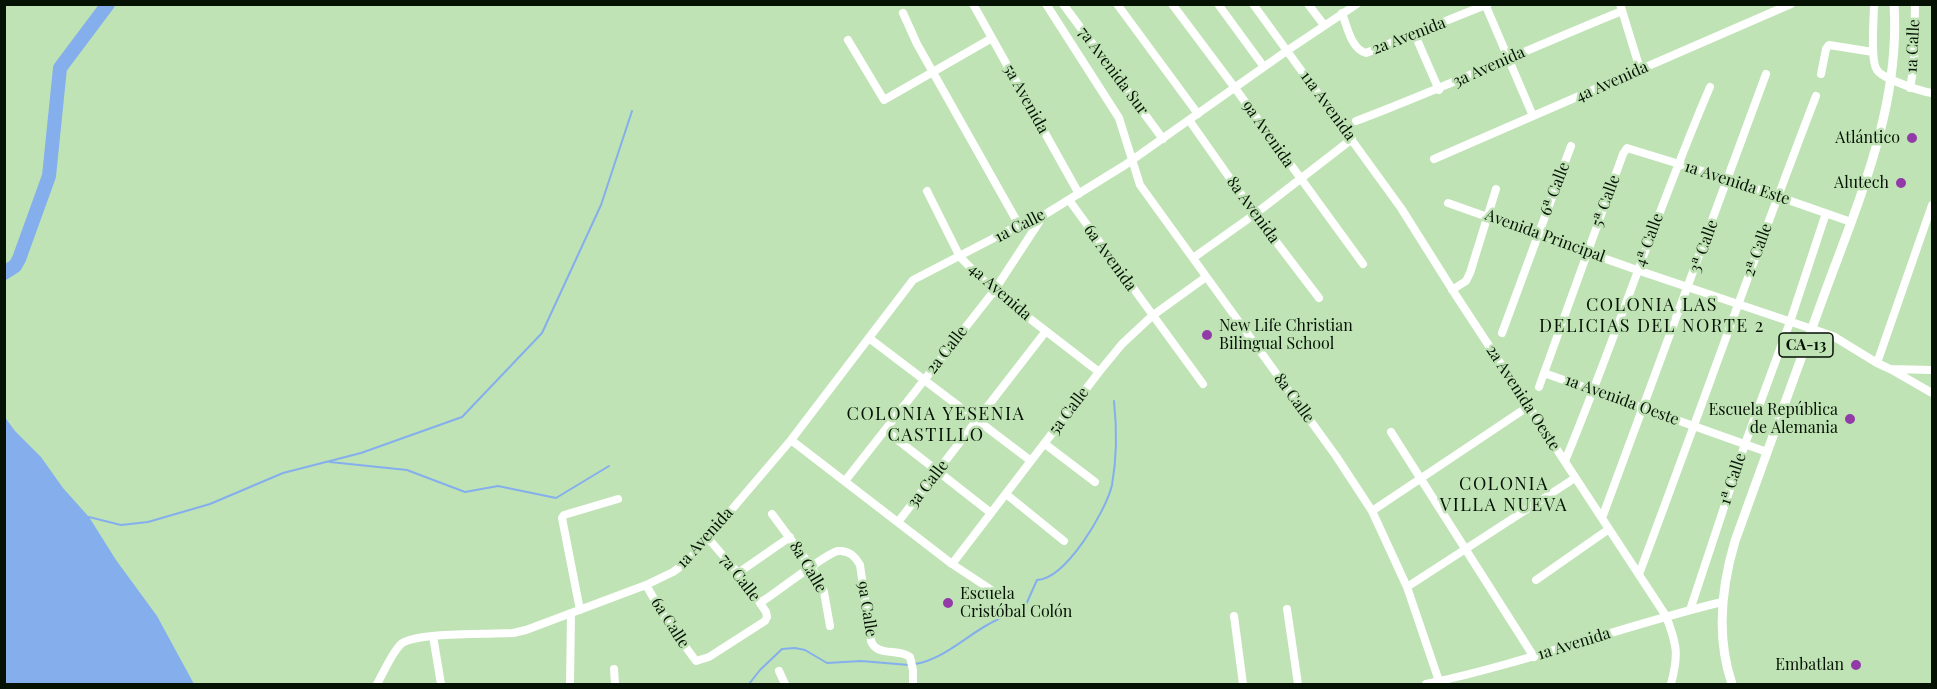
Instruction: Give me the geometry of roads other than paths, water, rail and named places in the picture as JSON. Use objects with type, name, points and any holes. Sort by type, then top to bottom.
[{"type":"main road","name":"CA-13","points":[[1732,684],[1725,661],[1722,639],[1725,574],[1851,222],[1882,128],[1891,79],[1895,26],[1894,4]]},
{"type":"street","name":"5a Avenida","points":[[973,4],[1079,194]]},
{"type":"street","name":"8a Calle","points":[[1046,4],[1119,118],[1140,185],[1336,456],[1372,511],[1407,586],[1440,683]]},
{"type":"street","name":"7a Avenida Sur","points":[[1063,4],[1163,139]]},
{"type":"street","points":[[1117,4],[1198,114]]},
{"type":"street","name":"9a Avenida","points":[[1172,4],[1363,264]]},
{"type":"street","points":[[1218,4],[1264,67]]},
{"type":"street","name":"11a Avenida","points":[[1253,4],[1401,208]]},
{"type":"street","points":[[1308,4],[1324,25]]},
{"type":"street","name":"4a Avenida","points":[[1434,159],[1791,4]]},
{"type":"street","name":"1a Calle","points":[[1874,4],[1875,68],[1881,75],[1891,79]]},
{"type":"street","name":"1a Calle","points":[[1910,88],[1914,64],[1915,4]]},
{"type":"street","points":[[1288,50],[1356,5]]},
{"type":"street","points":[[1486,5],[1533,116]]},
{"type":"street","name":"2a Avenida","points":[[1342,13],[1356,47],[1369,53],[1486,5]]},
{"type":"street","points":[[1621,8],[1640,69]]},
{"type":"street","name":"3a Avenida","points":[[1356,121],[1438,90],[1621,8]]},
{"type":"street","points":[[903,13],[912,34],[1019,225]]},
{"type":"street","points":[[1415,35],[1438,90]]},
{"type":"street","points":[[848,40],[884,100],[992,38]]},
{"type":"street","points":[[1821,74],[1826,49],[1829,45],[1873,52]]},
{"type":"street","name":"1a Calle","points":[[791,440],[913,280],[1069,201],[1163,139],[1288,50]]},
{"type":"street","name":"3ª Calle","points":[[1602,518],[1766,74]]},
{"type":"street","points":[[1891,79],[1910,88],[1932,93]]},
{"type":"street","name":"4ª Calle","points":[[1565,461],[1594,390],[1678,163],[1710,87]]},
{"type":"street","name":"2ª Calle","points":[[1639,574],[1695,426],[1777,196],[1816,96]]},
{"type":"street","name":"8a Avenida","points":[[1188,120],[1319,298]]},
{"type":"street","points":[[1193,258],[1255,214],[1352,139]]},
{"type":"street","name":"6ª Calle","points":[[1502,333],[1571,146]]},
{"type":"street","name":"1a Avenida Este","points":[[1625,151],[1627,148],[1632,148],[1851,222]]},
{"type":"street","name":"5ª Calle","points":[[1539,387],[1625,151]]},
{"type":"street","points":[[1452,290],[1466,281],[1470,273],[1496,189]]},
{"type":"street","name":"4a Avenida","points":[[927,190],[960,257],[994,291],[1099,372]]},
{"type":"street","name":"6a Avenida","points":[[1069,201],[1152,316]]},
{"type":"street","name":"Avenida Principal","points":[[1448,202],[1688,288],[1833,336],[1932,393]]},
{"type":"street","points":[[1877,363],[1932,205]]},
{"type":"street","name":"2a Avenida Oeste","points":[[1401,208],[1452,290],[1666,616],[1674,638],[1677,661],[1671,684]]},
{"type":"street","name":"1ª Calle","points":[[1690,610],[1826,213]]},
{"type":"street","name":"2a Calle","points":[[844,481],[994,291],[1044,215]]},
{"type":"street","name":"5a Calle","points":[[952,564],[1122,344],[1152,316],[1206,277]]},
{"type":"street","points":[[1152,316],[1203,384]]},
{"type":"street","name":"3a Calle","points":[[898,522],[1046,331]]},
{"type":"street","points":[[869,338],[1031,461]]},
{"type":"street","points":[[1890,369],[1932,369]]},
{"type":"street","name":"1a Avenida Oeste","points":[[1544,372],[1767,452]]},
{"type":"street","points":[[1372,511],[1528,406]]},
{"type":"street","points":[[885,430],[991,513]]},
{"type":"street","points":[[1391,432],[1534,657]]},
{"type":"street","points":[[791,440],[952,564],[990,589]]},
{"type":"street","name":"1a Avenida","points":[[377,684],[402,644],[413,638],[519,632],[646,585],[673,572],[683,565],[791,440]]},
{"type":"street","points":[[1045,444],[1095,482]]},
{"type":"street","points":[[1407,586],[1575,478]]},
{"type":"street","points":[[1006,494],[1064,541]]},
{"type":"street","points":[[580,610],[562,518],[564,515],[618,499]]},
{"type":"street","name":"8a Calle","points":[[772,514],[812,568],[824,591],[830,626]]},
{"type":"street","points":[[1536,580],[1609,529]]},
{"type":"street","name":"7a Calle","points":[[707,537],[760,603],[766,612],[765,621]]},
{"type":"street","points":[[738,573],[790,537]]},
{"type":"street","name":"9a Calle","points":[[812,568],[835,551],[846,551],[856,558],[860,565],[873,647],[877,650],[907,654],[911,660],[913,684]]},
{"type":"street","points":[[760,603],[812,568]]},
{"type":"street","name":"6a Calle","points":[[646,585],[668,622],[696,661],[709,657],[765,621]]},
{"type":"street","name":"1a Avenida","points":[[1426,684],[1440,683],[1534,657],[1666,616],[1722,602]]},
{"type":"street","points":[[1287,609],[1298,684]]},
{"type":"street","points":[[570,684],[571,613]]},
{"type":"street","points":[[1234,616],[1243,684]]},
{"type":"street","points":[[433,636],[441,684]]},
{"type":"street","points":[[614,669],[615,684]]},
{"type":"street","points":[[779,671],[785,684]]},
{"type":"street","points":[[384,672],[387,684]]},
{"type":"water","points":[[4,416],[15,431],[41,457],[63,488],[89,517],[116,560],[157,616],[194,684],[5,684]]},
{"type":"waterway","points":[[4,273],[15,266],[19,259],[49,176],[60,68],[108,4]]},
{"type":"waterway","points":[[89,517],[121,525],[148,522],[210,504],[283,473],[361,453],[462,417],[542,333],[601,205],[632,111]]},
{"type":"waterway","points":[[915,664],[935,658],[980,629],[1024,609],[1037,580],[1048,577],[1060,568],[1083,542],[1102,511],[1112,485],[1116,443],[1114,401]]},
{"type":"waterway","points":[[330,462],[407,470],[465,492],[498,486],[556,498],[609,466]]},
{"type":"waterway","points":[[749,684],[782,649],[805,650],[827,663],[861,661],[909,665]]},
{"type":"place","name":"Atlántico","points":[[1912,138]]},
{"type":"place","name":"Alutech","points":[[1901,183]]},
{"type":"place","name":"New Life Christian Bilingual School","points":[[1207,335]]},
{"type":"place","name":"Escuela República de Alemania","points":[[1850,419]]},
{"type":"place","name":"Escuela Cristóbal Colón","points":[[948,603]]},
{"type":"place","name":"Embatlan","points":[[1856,665]]},
{"type":"district","name":"COLONIA LAS DELICIAS DEL NORTE 2","points":[[1652,315]]},
{"type":"district","name":"COLONIA YESENIA CASTILLO","points":[[936,424]]},
{"type":"district","name":"COLONIA VILLA NUEVA","points":[[1504,494]]}]
